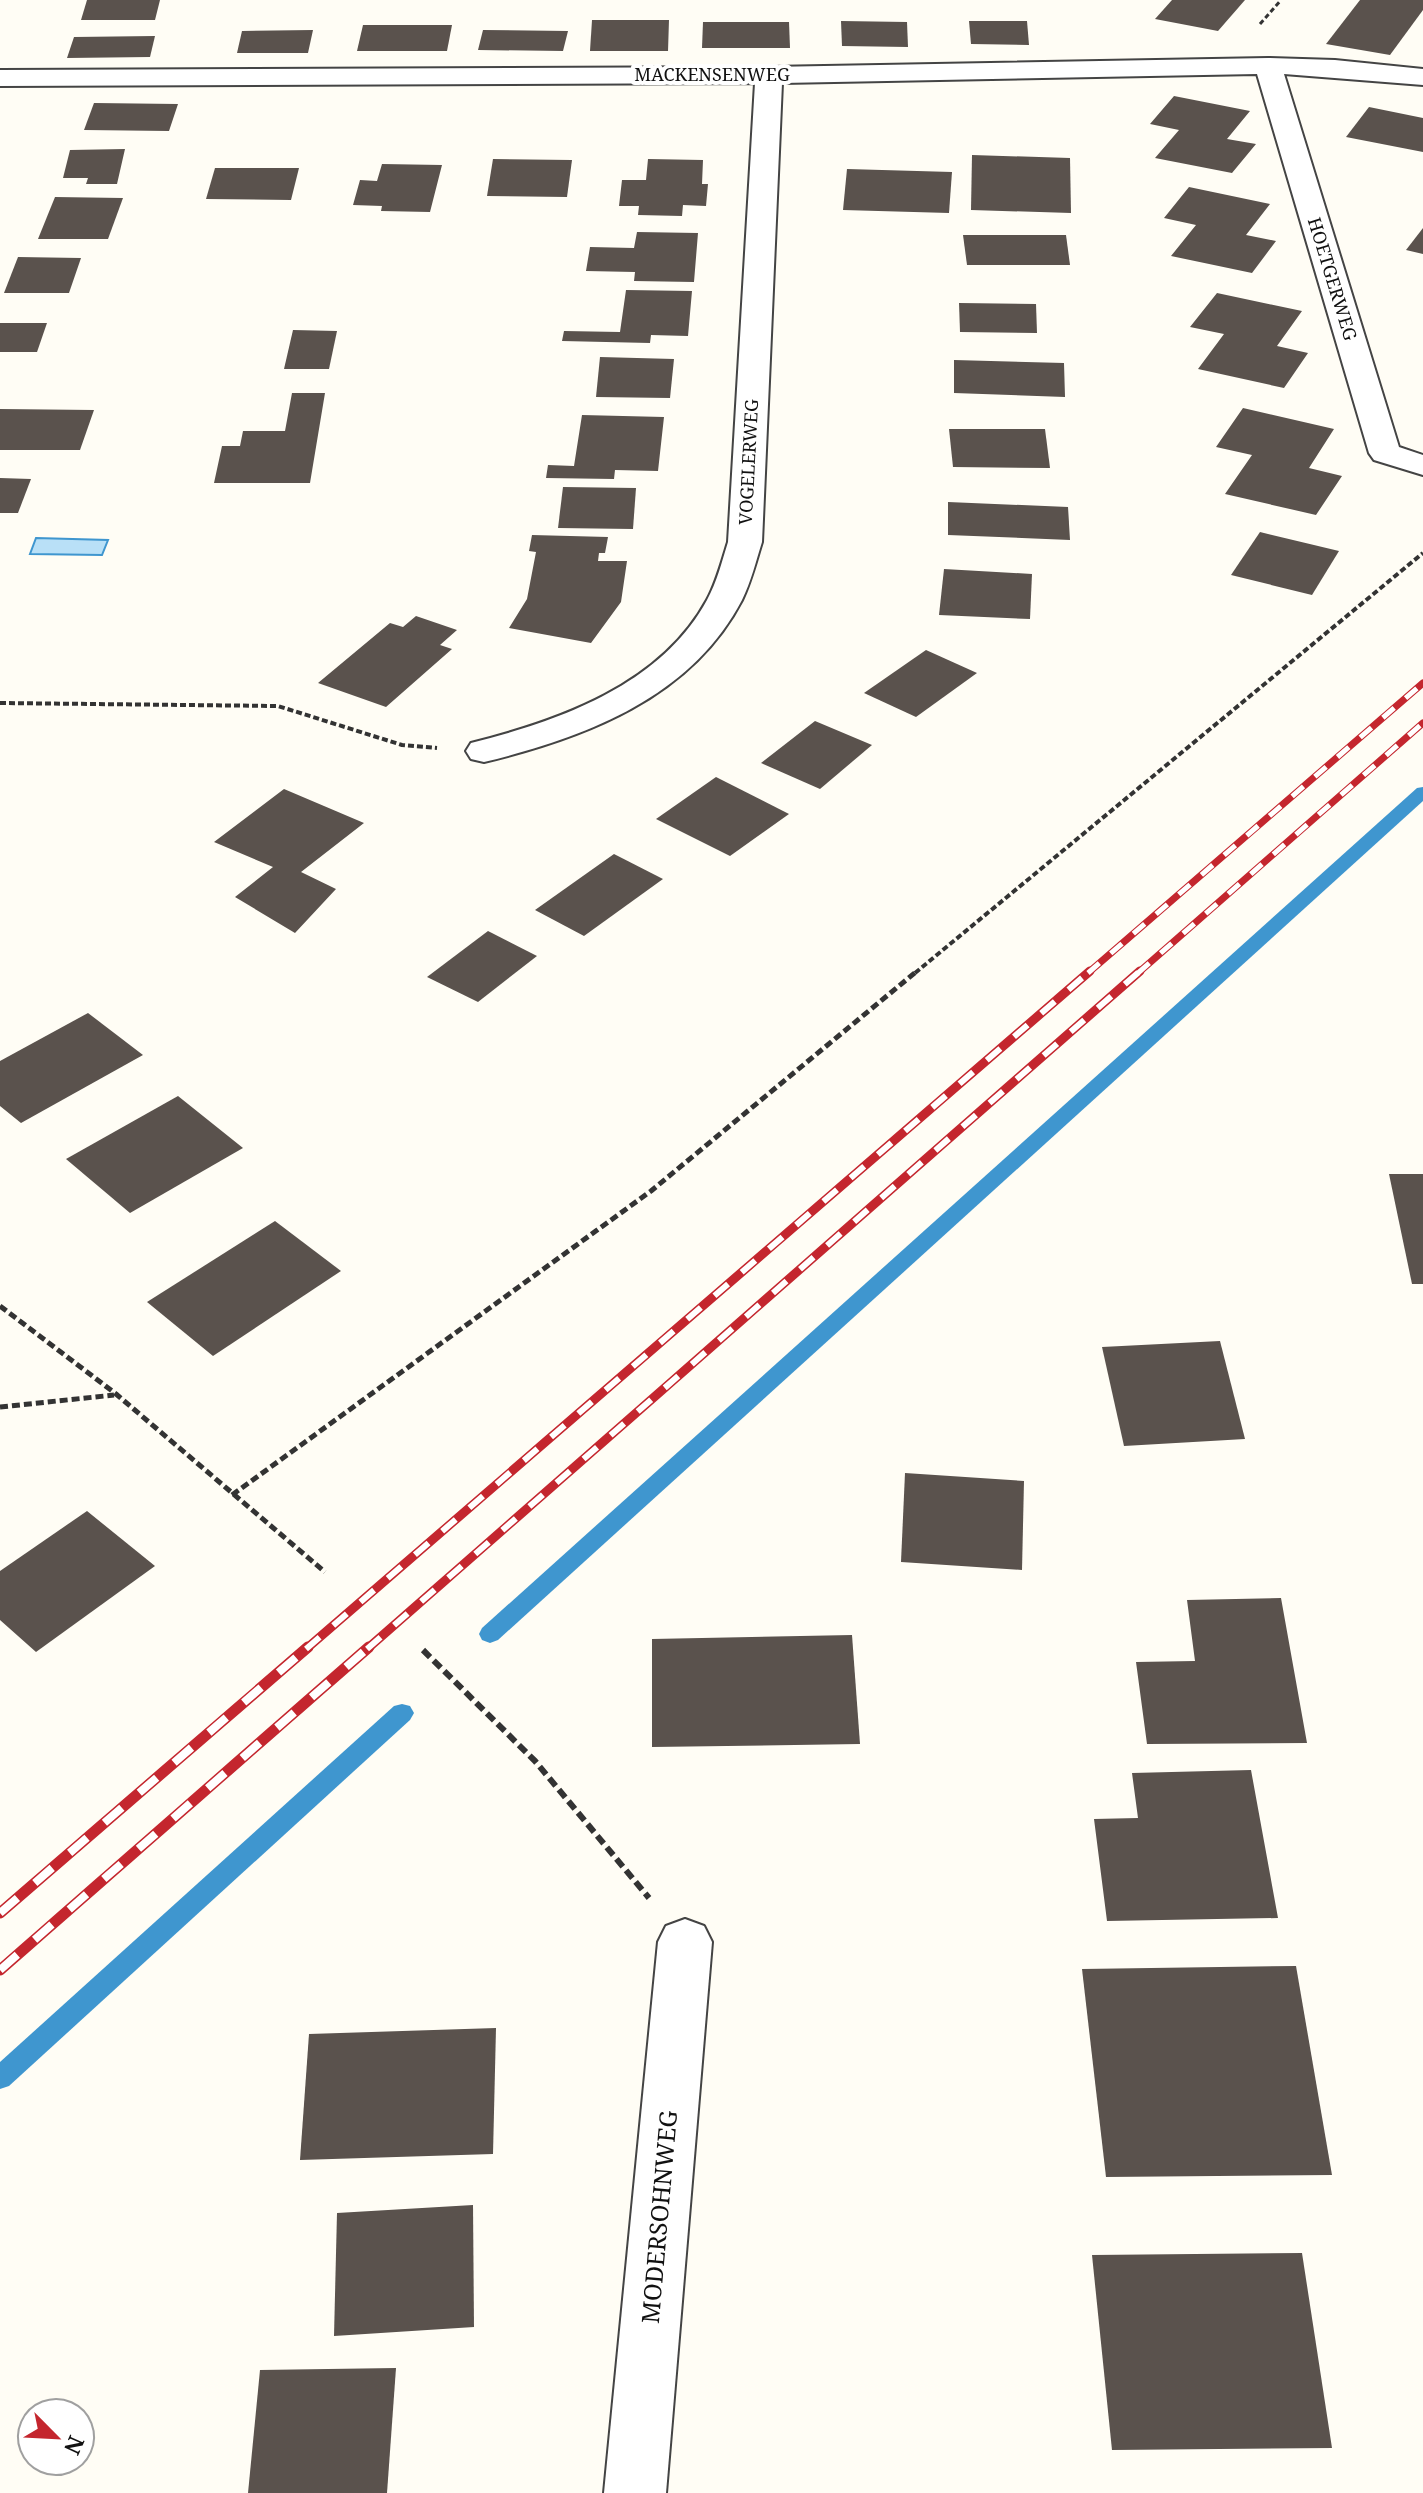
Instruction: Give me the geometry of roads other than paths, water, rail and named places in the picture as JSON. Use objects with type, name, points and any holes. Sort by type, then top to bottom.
[{"type":"street","name":"MACKENSENWEG","points":[[0,78],[769,75],[1268,66],[1335,68],[1423,77]]},
{"type":"street","name":"HOETGERWEG","points":[[1268,66],[1385,453],[1423,465]]},
{"type":"street","name":"VOGELERWEG","points":[[484,751],[512,745],[610,710],[679,659],[723,604],[745,542],[769,75]]},
{"type":"street","name":"MODERSOHNWEG","points":[[635,2493],[685,1942]]},
{"type":"water","points":[[36,538],[108,540],[102,555],[30,554]]},
{"type":"waterway","points":[[490,1634],[1423,792]]},
{"type":"waterway","points":[[0,2078],[402,1713]]},
{"type":"railway","points":[[1088,973],[1423,683]]},
{"type":"railway","points":[[1138,973],[1423,723]]},
{"type":"railway","points":[[306,1649],[1090,971]]},
{"type":"railway","points":[[367,1649],[1140,971]]},
{"type":"railway","points":[[0,1913],[308,1647]]},
{"type":"railway","points":[[0,1970],[369,1647]]}]
